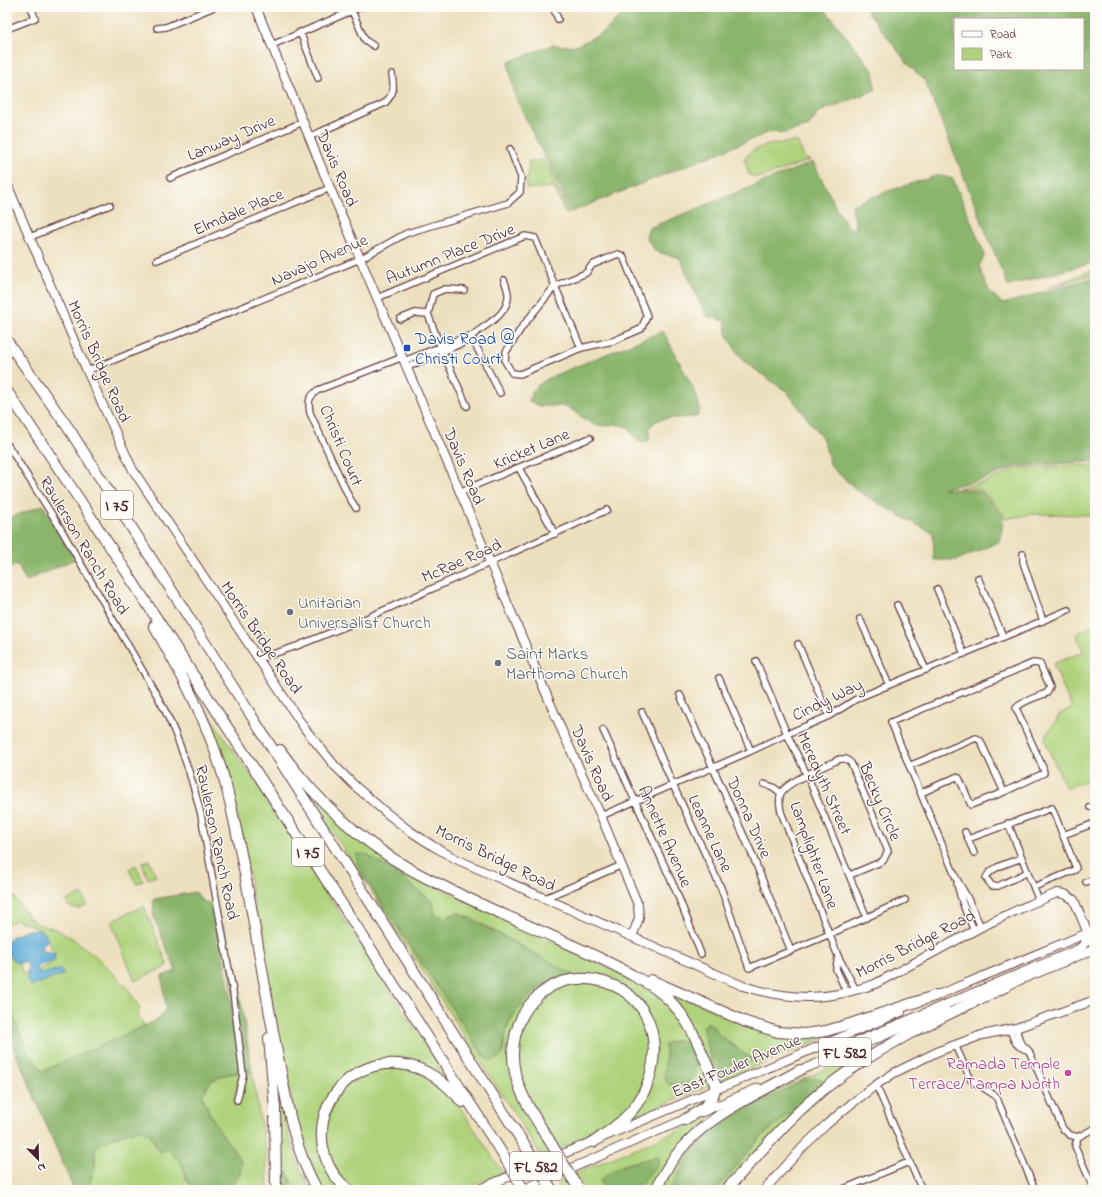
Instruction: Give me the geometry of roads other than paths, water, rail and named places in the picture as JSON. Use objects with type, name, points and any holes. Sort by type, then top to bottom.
[{"type":"highway","name":"I 75","points":[[7,341],[64,423],[552,1190]]},
{"type":"highway","name":"I 75","points":[[7,391],[38,436],[373,952],[524,1190]]},
{"type":"highway","points":[[112,551],[189,690],[218,759],[234,820],[293,1132],[303,1161],[317,1190]]},
{"type":"highway","points":[[223,672],[300,777],[336,814],[368,840],[407,867],[437,883],[617,966],[746,1022],[778,1032],[805,1034],[826,1031],[937,995]]},
{"type":"highway","points":[[617,966],[658,990],[676,1007],[687,1022],[715,1084],[709,1103],[684,1120]]},
{"type":"highway","points":[[578,1188],[524,1098],[518,1082],[513,1058],[514,1035],[524,1012],[539,995],[557,984],[574,980],[597,980],[611,984],[633,999],[648,1019],[652,1030],[654,1046],[652,1072],[647,1087],[633,1108],[620,1122],[594,1142]]},
{"type":"highway","points":[[726,1190],[794,1117],[818,1094],[846,1072],[892,1043],[1007,986]]},
{"type":"highway","points":[[265,988],[275,1109],[276,1190]]},
{"type":"highway","points":[[348,1190],[338,1180],[327,1163],[322,1141],[323,1118],[330,1101],[343,1083],[364,1069],[377,1065],[388,1063],[407,1065],[430,1073],[443,1082],[455,1093],[503,1156]]},
{"type":"highway","points":[[656,1190],[666,1170],[676,1155],[701,1128],[718,1115],[800,1070]]},
{"type":"street","points":[[7,29],[35,18],[31,7]]},
{"type":"street","points":[[157,28],[166,27],[214,7]]},
{"type":"street","name":"Davis Road","points":[[256,7],[330,188],[459,492],[563,733],[622,865],[638,905],[639,918],[632,937]]},
{"type":"street","points":[[272,45],[361,7]]},
{"type":"street","points":[[553,7],[558,19]]},
{"type":"street","points":[[352,11],[365,40],[374,46]]},
{"type":"street","points":[[300,32],[318,78]]},
{"type":"street","points":[[309,137],[385,103],[390,98],[394,90],[392,74]]},
{"type":"street","name":"Lanway Drive","points":[[170,178],[303,122]]},
{"type":"street","name":"Navajo Avenue","points":[[87,372],[360,259],[407,233],[508,203],[520,192],[521,177],[510,149]]},
{"type":"street","name":"Morris Bridge Road","points":[[7,184],[87,372],[133,470],[258,659],[321,750],[334,766],[384,811],[407,829],[456,858],[743,986],[765,992],[790,996],[832,996],[875,984],[977,929],[1057,894],[1065,894],[1074,900],[1092,932],[1095,950]]},
{"type":"street","name":"Elmdale Place","points":[[157,260],[330,188]]},
{"type":"street","points":[[30,237],[110,205]]},
{"type":"street","name":"Autumn Place Drive","points":[[377,298],[525,236],[535,238],[581,348]]},
{"type":"street","points":[[618,254],[623,256],[647,316],[641,329],[613,342],[581,348],[520,374],[512,372],[505,361],[506,352],[522,327],[555,286],[586,273],[592,265],[618,254]]},
{"type":"street","points":[[405,362],[441,349],[465,337],[471,336],[494,320],[504,310],[509,297],[504,280]]},
{"type":"street","points":[[464,290],[445,290],[433,294],[428,314],[441,349],[467,406]]},
{"type":"street","points":[[400,319],[415,312],[428,314]]},
{"type":"street","points":[[471,336],[500,393]]},
{"type":"street","name":"Christi Court","points":[[356,508],[349,497],[310,413],[310,396],[318,390],[405,362]]},
{"type":"street","name":"Kricket Lane","points":[[459,492],[590,438]]},
{"type":"street","name":"Raulerson Ranch Road","points":[[7,444],[58,524],[159,699],[185,757],[201,814],[233,992],[243,1075],[237,1100]]},
{"type":"street","points":[[519,468],[555,534]]},
{"type":"street","name":"McRae Road","points":[[258,659],[297,646],[369,617],[607,510]]},
{"type":"street","points":[[1023,554],[1023,562],[1043,621]]},
{"type":"street","points":[[978,578],[1003,636]]},
{"type":"street","points":[[937,589],[964,654]]},
{"type":"street","points":[[898,605],[926,670]]},
{"type":"street","name":"Cindy Way","points":[[601,816],[829,716],[858,698],[1068,610]]},
{"type":"street","points":[[860,619],[889,685]]},
{"type":"street","points":[[798,644],[829,716]]},
{"type":"street","name":"Meredyth Street","points":[[756,660],[787,734],[807,775],[867,918]]},
{"type":"street","points":[[921,793],[956,777],[959,778],[971,805],[1004,792],[1044,773],[1016,708],[1028,700],[1047,693],[1049,690],[1050,687],[1040,664],[1033,663],[891,722],[956,878],[966,914],[977,929]]},
{"type":"street","points":[[720,678],[752,751]]},
{"type":"street","name":"Donna Drive","points":[[680,695],[752,854],[791,951]]},
{"type":"street","name":"Leanne Lane","points":[[642,712],[673,785],[721,888],[749,968],[791,951]]},
{"type":"street","name":"Annette Avenue","points":[[603,730],[676,891],[701,954]]},
{"type":"street","points":[[909,766],[976,738],[980,740],[1004,792]]},
{"type":"street","name":"Becky Circle","points":[[807,775],[840,759],[846,759],[851,763],[888,851],[883,860],[850,875]]},
{"type":"street","name":"Lamplighter Lane","points":[[807,775],[786,788],[782,793],[779,800],[781,812],[838,956],[856,990]]},
{"type":"street","points":[[764,784],[773,787],[782,793]]},
{"type":"street","points":[[968,839],[1052,808],[1076,868],[1075,870],[1034,887]]},
{"type":"street","points":[[1008,823],[1039,901]]},
{"type":"street","points":[[1063,834],[1095,823]]},
{"type":"street","points":[[965,832],[974,853]]},
{"type":"street","points":[[1022,858],[992,870],[987,873],[986,878],[992,886],[998,886],[1028,872]]},
{"type":"street","points":[[545,898],[622,865]]},
{"type":"street","points":[[1086,882],[1095,879]]},
{"type":"street","points":[[791,951],[905,900]]},
{"type":"street","points":[[844,1052],[855,1042],[1082,947],[1087,942],[1092,932]]},
{"type":"street","name":"East Fowler Avenue","points":[[477,1190],[594,1142],[937,995],[1092,932]]},
{"type":"street","name":"East Fowler Avenue","points":[[521,1190],[800,1070],[1095,950]]},
{"type":"street","name":"Lamplighter Lane","points":[[838,956],[836,968],[847,993]]},
{"type":"street","points":[[1084,1004],[1095,994]]},
{"type":"street","points":[[764,1190],[826,1125],[876,1085],[915,1062],[939,1051],[982,1035],[1013,1028],[1095,1000]]},
{"type":"street","points":[[1013,1028],[1020,1042],[1029,1050],[1063,1128],[1070,1135],[1078,1137],[1095,1128]]},
{"type":"street","points":[[955,1045],[971,1080],[996,1096],[1035,1190]]},
{"type":"street","points":[[876,1085],[922,1190]]},
{"type":"street","points":[[1078,1137],[1075,1146],[1094,1190]]},
{"type":"street","points":[[841,1190],[909,1162]]},
{"type":"water","points":[[29,930],[39,930],[44,932],[48,940],[42,946],[41,950],[55,954],[54,961],[38,966],[36,969],[37,972],[43,973],[61,970],[63,975],[31,986],[27,982],[28,965],[24,962],[16,963],[13,961],[8,953],[7,941],[13,936]]},
{"type":"place","name":"Davis Road @ Christi Court","points":[[407,348]]},
{"type":"place","name":"Unitarian Universalist Church","points":[[290,612]]},
{"type":"place","name":"Saint Marks Marthoma Church","points":[[498,663]]},
{"type":"place","name":"Ramada Temple Terrace/Tampa North","points":[[1068,1073]]}]
